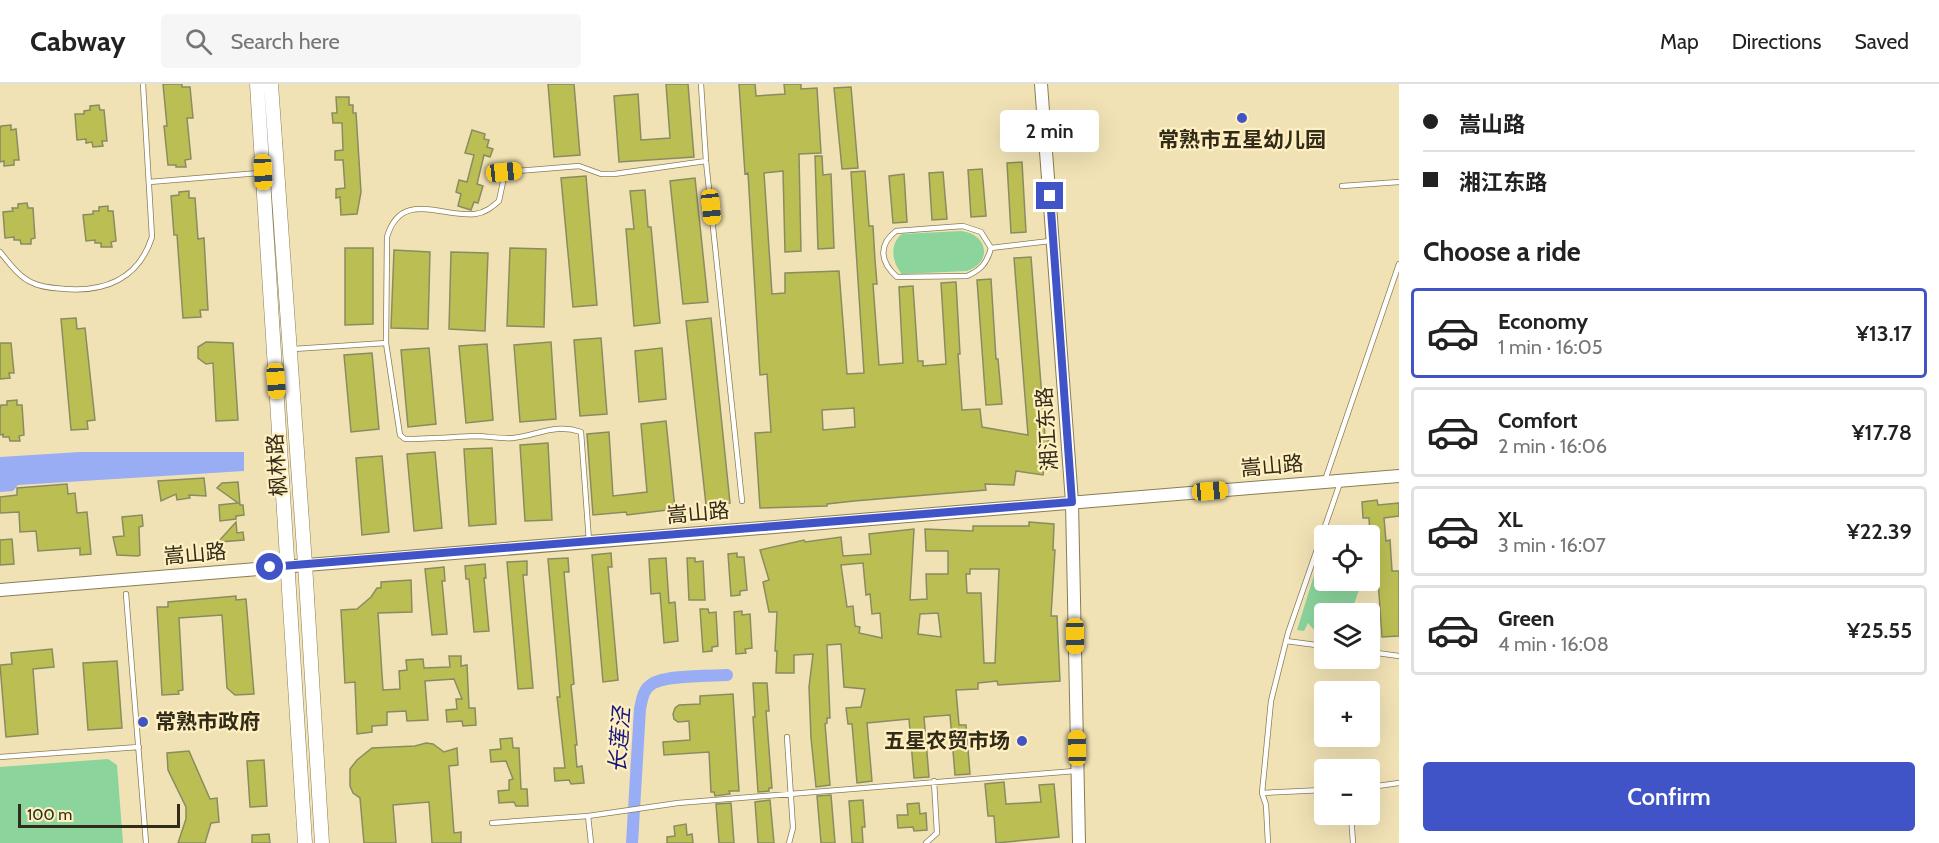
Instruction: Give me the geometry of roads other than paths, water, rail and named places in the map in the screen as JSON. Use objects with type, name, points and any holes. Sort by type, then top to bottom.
[{"type":"main road","name":"枫林路","points":[[258,84],[305,843]]},
{"type":"main road","name":"枫林路","points":[[271,84],[322,843]]},
{"type":"street","name":"湘江东路","points":[[1041,84],[1072,502],[1079,843]]},
{"type":"street","name":"嵩山路","points":[[0,590],[1399,476]]},
{"type":"lane","points":[[0,252],[21,276],[48,288],[82,290],[116,282],[129,273],[148,250],[152,229],[143,84]]},
{"type":"lane","points":[[701,84],[706,161],[742,501]]},
{"type":"lane","points":[[589,541],[581,432],[568,428],[545,430],[513,438],[479,436],[405,439],[400,435],[386,343],[387,237],[391,223],[398,214],[421,209],[469,214],[485,212],[499,201],[504,172],[579,166],[601,174],[614,174],[706,161]]},
{"type":"lane","points":[[149,182],[263,172]]},
{"type":"lane","points":[[1342,186],[1399,182]]},
{"type":"lane","points":[[963,225],[981,232],[991,248],[984,264],[977,272],[967,276],[897,277],[886,264],[883,254],[884,245],[896,231],[963,225]]},
{"type":"lane","points":[[991,248],[1053,241]]},
{"type":"lane","points":[[1324,482],[1399,264]]},
{"type":"lane","points":[[290,349],[386,343]]},
{"type":"lane","points":[[1268,843],[1266,805],[1262,793],[1271,701],[1286,641],[1341,480]]},
{"type":"lane","points":[[126,594],[146,843]]},
{"type":"lane","points":[[1286,641],[1314,645]]},
{"type":"lane","points":[[1380,653],[1399,656]]},
{"type":"lane","points":[[787,737],[793,828],[789,843]]},
{"type":"lane","points":[[0,757],[139,747]]},
{"type":"lane","points":[[492,823],[588,816],[645,807],[791,794],[1078,771]]},
{"type":"lane","points":[[926,843],[937,833],[933,782]]},
{"type":"lane","points":[[1380,786],[1399,783]]},
{"type":"lane","points":[[1262,793],[1314,790]]},
{"type":"lane","points":[[588,816],[591,843]]},
{"type":"lane","points":[[1352,825],[1353,843]]},
{"type":"water","points":[[80,452],[244,452],[244,471],[18,485],[13,491],[0,492],[0,457]]},
{"type":"waterway","name":"长莲泾","points":[[632,843],[640,709],[645,692],[652,684],[667,679],[727,675]]},
{"type":"place","name":"常熟市五星幼儿园","points":[[1242,118]]},
{"type":"place","name":"常熟市政府","points":[[143,722]]},
{"type":"place","name":"五星农贸市场","points":[[1022,741]]}]
